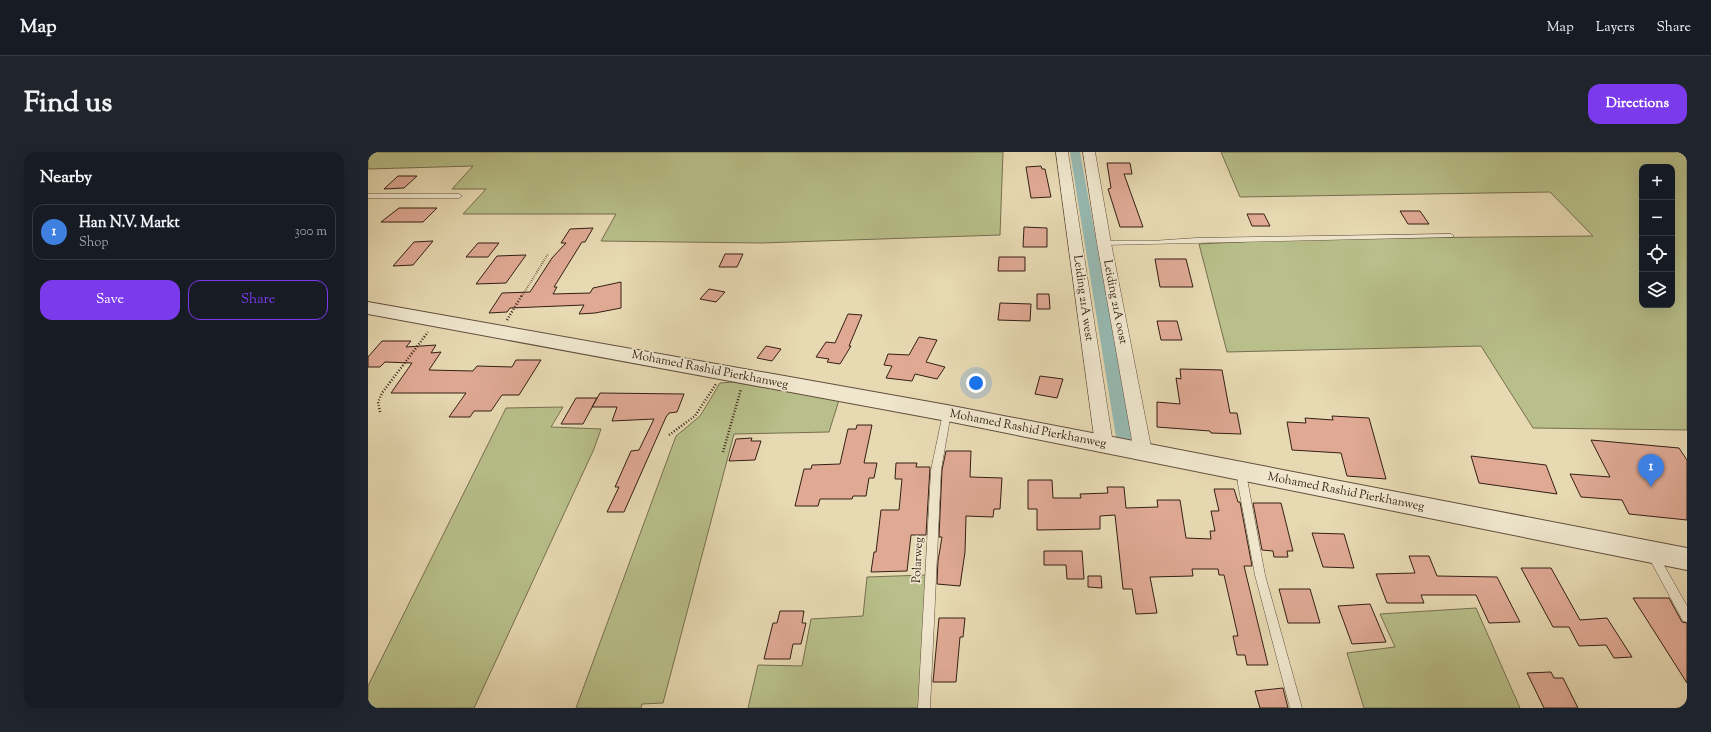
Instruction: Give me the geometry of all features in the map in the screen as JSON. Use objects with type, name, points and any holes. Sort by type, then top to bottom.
[{"type":"street","name":"Leiding 21A west","points":[[1062,152],[1104,444]]},
{"type":"street","name":"Leiding 21A oost","points":[[1089,152],[1104,243],[1143,452]]},
{"type":"street","name":"Mohamed Rashid Pierkhanweg","points":[[368,308],[501,331],[723,374],[947,414],[1687,559]]},
{"type":"lane","points":[[368,196],[459,196]]},
{"type":"lane","points":[[1104,243],[1451,236]]},
{"type":"lane","name":"Polarweg","points":[[924,708],[936,470],[947,414]]},
{"type":"lane","points":[[1242,471],[1243,484],[1260,576],[1296,708]]},
{"type":"lane","points":[[1652,552],[1687,617]]},
{"type":"path","points":[[501,331],[548,254]]},
{"type":"path","points":[[380,412],[378,402],[382,393],[426,334],[440,320]]},
{"type":"path","points":[[669,435],[695,416],[723,374]]},
{"type":"path","points":[[723,452],[744,377]]},
{"type":"green space","points":[[368,152],[1003,152],[1000,235],[761,243],[601,241],[616,214],[463,214],[486,189],[452,189],[473,166],[368,169]]},
{"type":"green space","points":[[1221,152],[1687,152],[1687,430],[1533,428],[1481,346],[1227,352],[1199,244],[1298,239],[1593,236],[1550,192],[1240,197]]},
{"type":"green space","points":[[732,382],[839,400],[829,432],[734,434],[663,703],[642,704],[641,708],[576,708],[676,436],[700,416],[720,383]]},
{"type":"green space","points":[[563,407],[551,427],[601,429],[594,449],[474,708],[368,708],[368,686],[506,408]]},
{"type":"green space","points":[[926,575],[920,708],[748,708],[758,665],[802,666],[811,619],[863,616],[867,577]]},
{"type":"green space","points":[[1476,608],[1520,708],[1364,708],[1347,653],[1395,647],[1380,614]]},
{"type":"building","points":[[1107,163],[1130,163],[1132,174],[1124,174],[1143,227],[1120,227],[1108,189],[1111,188]]},
{"type":"building","points":[[1041,166],[1042,169],[1045,169],[1051,197],[1031,198],[1026,167]]},
{"type":"building","points":[[398,176],[417,176],[404,188],[384,189]]},
{"type":"building","points":[[399,208],[437,208],[423,222],[381,222]]},
{"type":"building","points":[[1400,211],[1420,211],[1429,224],[1408,224]]},
{"type":"building","points":[[1247,214],[1264,214],[1270,226],[1252,226]]},
{"type":"building","points":[[1024,227],[1047,228],[1047,247],[1023,247]]},
{"type":"building","points":[[593,228],[585,242],[582,242],[554,287],[557,287],[553,294],[590,293],[593,288],[621,282],[621,308],[595,313],[579,314],[584,305],[510,308],[507,312],[489,313],[502,293],[530,292],[552,258],[566,243],[561,243],[570,229]]},
{"type":"building","points":[[433,241],[413,265],[393,266],[414,242]]},
{"type":"building","points":[[478,243],[499,243],[488,257],[466,257]]},
{"type":"building","points":[[725,254],[743,254],[737,267],[719,267]]},
{"type":"building","points":[[526,255],[506,283],[476,284],[497,256]]},
{"type":"building","points":[[999,257],[1025,257],[1025,271],[998,271]]},
{"type":"building","points":[[1155,259],[1186,259],[1193,287],[1160,287]]},
{"type":"building","points":[[709,289],[725,292],[716,302],[700,299]]},
{"type":"building","points":[[1037,294],[1049,294],[1050,309],[1037,309]]},
{"type":"building","points":[[1000,303],[1031,304],[1030,321],[998,320]]},
{"type":"building","points":[[848,314],[862,315],[849,346],[851,346],[840,364],[827,362],[829,359],[816,357],[826,342],[835,343]]},
{"type":"building","points":[[1157,321],[1177,321],[1182,340],[1161,340]]},
{"type":"building","points":[[919,337],[937,340],[926,362],[945,367],[937,379],[915,374],[912,381],[886,378],[892,366],[884,365],[888,354],[909,355]]},
{"type":"building","points":[[382,341],[411,341],[406,347],[436,345],[431,353],[441,352],[429,370],[473,371],[477,366],[512,367],[516,360],[541,360],[519,395],[502,395],[491,411],[474,411],[470,417],[449,417],[466,393],[391,393],[412,363],[385,362],[380,367],[368,367],[368,357]]},
{"type":"building","points":[[766,346],[781,349],[772,361],[757,358]]},
{"type":"building","points":[[1180,369],[1222,370],[1230,413],[1237,413],[1241,434],[1211,433],[1210,431],[1157,427],[1157,402],[1180,404],[1176,378],[1181,379]]},
{"type":"building","points":[[1040,376],[1063,379],[1057,398],[1035,394]]},
{"type":"building","points":[[600,393],[684,394],[677,412],[669,413],[666,417],[624,512],[607,512],[619,487],[615,487],[631,451],[639,450],[654,419],[612,421],[617,407],[592,407]]},
{"type":"building","points":[[576,398],[597,398],[583,424],[561,424]]},
{"type":"building","points":[[1332,416],[1369,418],[1386,479],[1347,476],[1341,453],[1292,450],[1287,422],[1306,423],[1305,418],[1333,420]]},
{"type":"building","points":[[857,425],[872,425],[864,463],[877,463],[874,478],[869,478],[866,496],[853,496],[852,499],[820,499],[818,506],[795,506],[804,469],[811,469],[812,465],[840,464],[848,429],[856,429]]},
{"type":"building","points":[[752,438],[751,441],[761,441],[755,460],[729,461],[736,439]]},
{"type":"building","points":[[1591,440],[1679,448],[1687,460],[1687,520],[1629,514],[1622,500],[1581,497],[1570,474],[1610,477]]},
{"type":"building","points":[[946,451],[971,451],[970,477],[1002,478],[1000,509],[994,509],[993,517],[966,516],[965,552],[960,586],[937,584],[938,561],[942,537],[939,537],[942,470]]},
{"type":"building","points":[[1471,456],[1546,465],[1557,494],[1479,483]]},
{"type":"building","points":[[896,463],[917,463],[916,467],[930,467],[926,535],[911,535],[907,571],[871,572],[874,552],[876,552],[881,510],[899,510],[902,479],[895,479]]},
{"type":"building","points":[[1028,480],[1052,480],[1053,498],[1081,498],[1080,494],[1108,493],[1107,487],[1124,487],[1126,508],[1158,507],[1157,500],[1180,500],[1186,538],[1211,539],[1210,531],[1215,531],[1211,511],[1219,511],[1214,489],[1234,489],[1238,502],[1240,502],[1252,566],[1244,566],[1268,665],[1247,665],[1245,655],[1237,655],[1233,636],[1238,636],[1224,575],[1219,575],[1218,569],[1192,569],[1193,576],[1150,577],[1157,613],[1136,614],[1132,589],[1123,589],[1115,515],[1100,516],[1100,529],[1037,530],[1037,509],[1028,509]]},
{"type":"building","points":[[1253,503],[1281,503],[1293,551],[1287,551],[1288,557],[1274,557],[1273,551],[1262,550]]},
{"type":"building","points":[[1312,533],[1344,534],[1354,568],[1323,567]]},
{"type":"building","points":[[1044,551],[1082,551],[1084,579],[1067,579],[1066,565],[1044,565]]},
{"type":"building","points":[[1409,556],[1429,556],[1437,576],[1497,577],[1520,622],[1489,623],[1476,595],[1421,595],[1424,603],[1387,603],[1376,574],[1415,573]]},
{"type":"building","points":[[1521,568],[1551,568],[1580,620],[1607,618],[1632,657],[1614,658],[1606,645],[1579,646],[1569,627],[1553,627]]},
{"type":"building","points":[[1088,576],[1101,576],[1102,588],[1088,587]]},
{"type":"building","points":[[1279,589],[1310,589],[1320,623],[1288,623]]},
{"type":"building","points":[[1633,598],[1669,598],[1682,622],[1687,623],[1687,683]]},
{"type":"building","points":[[1370,604],[1386,642],[1352,644],[1338,606]]},
{"type":"building","points":[[780,611],[804,611],[802,623],[806,623],[801,644],[793,644],[790,659],[764,659],[773,623],[777,623]]},
{"type":"building","points":[[939,618],[965,618],[963,637],[960,637],[956,682],[933,682]]},
{"type":"building","points":[[1551,672],[1554,678],[1563,678],[1578,708],[1544,708],[1527,673]]},
{"type":"building","points":[[1283,688],[1288,708],[1260,708],[1255,691]]},
{"type":"waterway","points":[[1075,152],[1124,437]]},
{"type":"place","name":"Han N.V. Markt","points":[[1651,487]]}]
